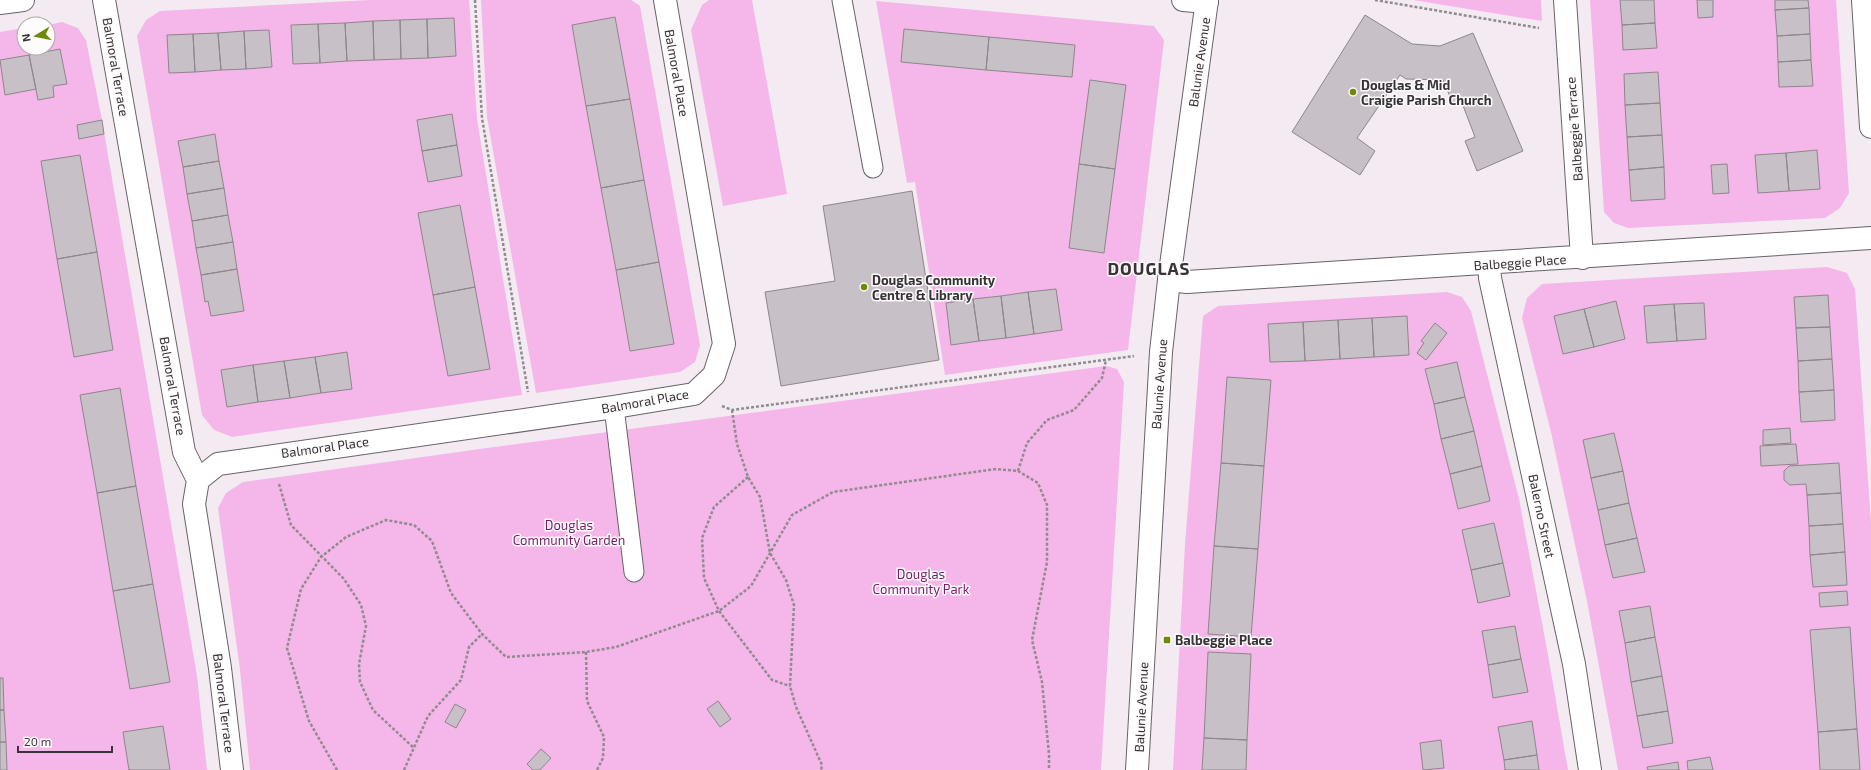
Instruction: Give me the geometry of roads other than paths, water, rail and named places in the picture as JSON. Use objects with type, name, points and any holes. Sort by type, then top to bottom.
[{"type":"street","points":[[0,3],[24,0]]},
{"type":"street","name":"Balmoral Terrace","points":[[104,0],[184,452],[198,480],[194,504],[220,668],[232,770]]},
{"type":"street","name":"Balmoral Place","points":[[198,480],[218,464],[273,454],[614,407],[694,394],[714,375],[724,344],[665,0]]},
{"type":"street","points":[[1183,0],[1207,1]]},
{"type":"street","name":"Balbeggie Terrace","points":[[1565,0],[1582,258]]},
{"type":"street","points":[[1863,0],[1871,127]]},
{"type":"street","name":"Balunie Avenue","points":[[1137,770],[1161,352],[1169,280],[1207,1]]},
{"type":"street","name":"Balbeggie Place","points":[[1169,280],[1195,282],[1871,238]]},
{"type":"street","name":"Balerno Street","points":[[1489,264],[1490,278],[1574,664],[1590,770]]},
{"type":"lane","points":[[842,0],[873,168]]},
{"type":"lane","points":[[614,407],[634,572]]},
{"type":"place","name":"Douglas & Mid Craigie Parish Church","points":[[1353,92]]},
{"type":"place","name":"Douglas Community Centre & Library","points":[[864,287]]},
{"type":"place","name":"Balbeggie Place","points":[[1167,640]]},
{"type":"district","name":"DOUGLAS","points":[[1149,269]]},
{"type":"park label","name":"Douglas Community Garden","points":[[569,532]]},
{"type":"park label","name":"Douglas Community Park","points":[[921,582]]}]
